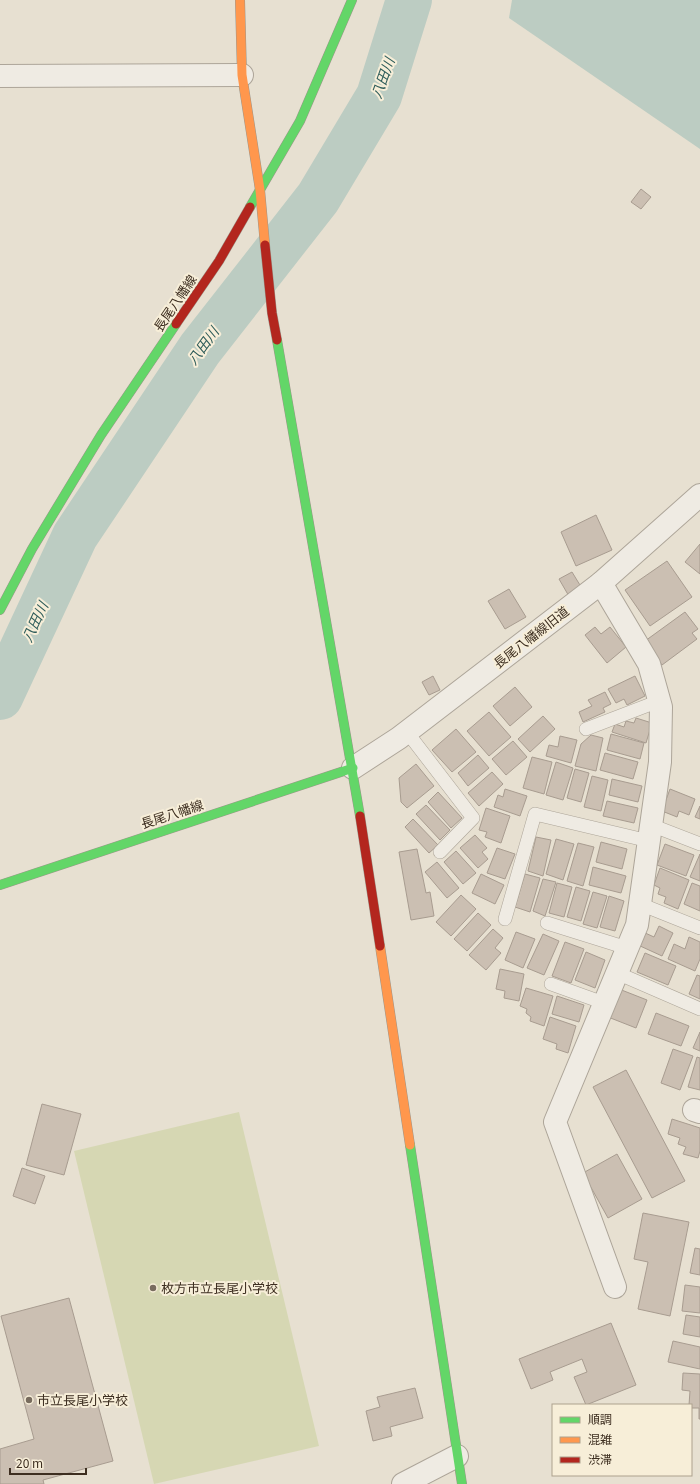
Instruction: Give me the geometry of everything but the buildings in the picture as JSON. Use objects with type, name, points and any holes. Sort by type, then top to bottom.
[{"type":"street","points":[[240,0],[242,75],[260,190],[272,313],[353,768],[462,1484]]},
{"type":"street","name":"長尾八幡線","points":[[0,610],[32,549],[101,435],[219,261],[300,121],[352,0]]},
{"type":"street","points":[[0,76],[242,75]]},
{"type":"street","name":"長尾八幡線旧道","points":[[353,768],[407,732],[601,583],[700,494]]},
{"type":"street","points":[[601,583],[649,664],[661,706],[660,762],[637,925],[555,1122],[615,1287]]},
{"type":"street","name":"長尾八幡線","points":[[0,885],[353,768]]},
{"type":"street","points":[[403,1484],[457,1456]]},
{"type":"lane","points":[[586,729],[659,701]]},
{"type":"lane","points":[[407,732],[473,818],[440,852]]},
{"type":"lane","points":[[505,919],[535,814],[650,833],[700,844]]},
{"type":"lane","points":[[640,904],[700,928]]},
{"type":"lane","points":[[547,923],[627,948]]},
{"type":"lane","points":[[617,973],[700,1009]]},
{"type":"lane","points":[[551,984],[604,1003]]},
{"type":"green space","points":[[239,1112],[319,1446],[154,1484],[74,1151]]},
{"type":"shaded area","points":[[512,0],[700,0],[700,149],[509,18]]},
{"type":"waterway","name":"八田川","points":[[0,697],[75,536],[200,349],[318,198],[379,96],[409,0]]},
{"type":"traffic: fast","points":[[250,207],[300,121],[352,0]]},
{"type":"traffic: fast","points":[[0,610],[32,549],[101,435],[176,324]]},
{"type":"traffic: fast","points":[[277,340],[360,816]]},
{"type":"traffic: fast","points":[[0,885],[353,768]]},
{"type":"traffic: fast","points":[[410,1145],[462,1484]]},
{"type":"traffic: slow","points":[[240,0],[242,75],[260,190],[265,245]]},
{"type":"traffic: slow","points":[[380,946],[410,1145]]},
{"type":"traffic: jam","points":[[176,324],[219,261],[250,207]]},
{"type":"traffic: jam","points":[[265,245],[272,313],[277,340]]},
{"type":"traffic: jam","points":[[360,816],[380,946]]},
{"type":"place","name":"枚方市立長尾小学校","points":[[153,1288]]},
{"type":"place","name":"市立長尾小学校","points":[[29,1400]]}]
